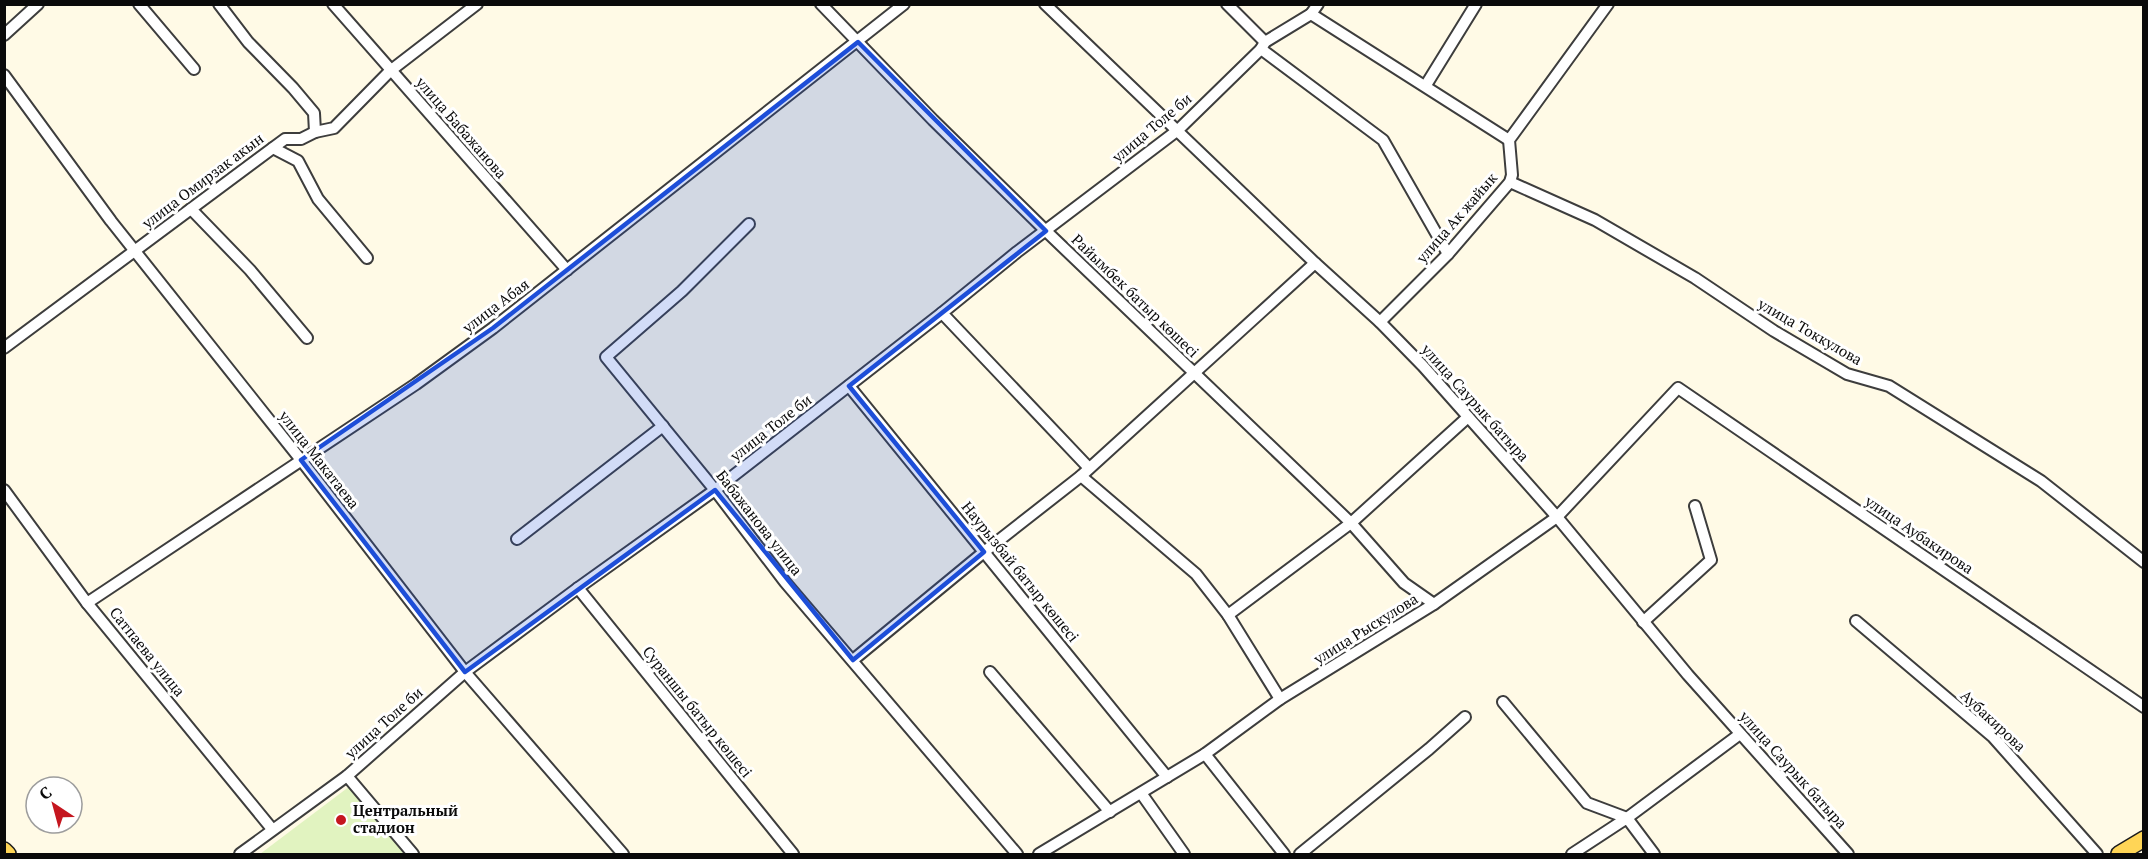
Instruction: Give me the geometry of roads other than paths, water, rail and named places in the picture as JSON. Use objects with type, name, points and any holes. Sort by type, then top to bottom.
[{"type":"main road","points":[[2119,855],[2144,839]]},
{"type":"main road","points":[[4,850],[8,855]]},
{"type":"street","points":[[4,35],[38,4]]},
{"type":"street","points":[[139,4],[194,69]]},
{"type":"street","points":[[219,4],[248,42],[314,113],[315,132]]},
{"type":"street","name":"улица Бабажанова","points":[[333,4],[567,270]]},
{"type":"street","name":"улица Омирзак акын","points":[[4,348],[285,139],[301,139],[315,132],[334,128],[390,71],[477,4]]},
{"type":"street","name":"Райымбек батыр көшесі","points":[[820,4],[1046,231],[1351,523],[1404,583],[1434,604]]},
{"type":"street","name":"улица Абая","points":[[87,603],[416,384],[493,328],[904,4]]},
{"type":"street","name":"улица Саурык батыра","points":[[1045,4],[1380,322],[1557,517],[1643,622],[1848,855]]},
{"type":"street","points":[[1227,4],[1263,45],[1383,140],[1448,254]]},
{"type":"street","points":[[1318,4],[1311,14],[1426,85],[1509,140],[1608,4]]},
{"type":"street","points":[[1426,85],[1476,4]]},
{"type":"street","name":"улица Толе би","points":[[247,852],[272,829],[347,776],[465,672],[716,490],[1017,252],[1178,130],[1263,45],[1311,14]]},
{"type":"street","name":"улица Макатаева","points":[[4,75],[135,251],[465,672],[623,855]]},
{"type":"street","name":"улица Ак жайык","points":[[1380,322],[1448,254],[1510,182],[1512,175],[1509,140]]},
{"type":"street","points":[[273,148],[298,161],[318,199],[367,258]]},
{"type":"street","name":"улица Токкулова","points":[[1510,182],[1595,220],[1695,278],[1774,331],[1847,374],[1889,386],[2041,481],[2144,562]]},
{"type":"street","points":[[191,209],[250,270],[307,338]]},
{"type":"street","name":"Бабажанова улица","points":[[749,224],[682,291],[606,357],[716,490],[785,582],[1017,855]]},
{"type":"street","points":[[853,660],[1085,472],[1315,262]]},
{"type":"street","points":[[942,313],[1085,472],[1196,574],[1228,615],[1280,699]]},
{"type":"street","name":"Наурызбай батыр көшесі","points":[[849,386],[1167,777]]},
{"type":"street","name":"улица Рыскулова","points":[[1039,855],[1205,754],[1280,699],[1434,604],[1557,517],[1678,388]]},
{"type":"street","name":"улица Аубакирова","points":[[1678,388],[2144,706]]},
{"type":"street","points":[[1228,615],[1351,523],[1468,417]]},
{"type":"street","points":[[517,538],[663,426]]},
{"type":"street","name":"Сатпаева улица","points":[[4,490],[87,603],[272,829]]},
{"type":"street","points":[[1643,622],[1711,560],[1695,506]]},
{"type":"street","name":"Сураншы батыр көшесі","points":[[578,588],[793,855]]},
{"type":"street","name":"Аубакирова","points":[[1856,621],[1992,737],[2097,855]]},
{"type":"street","points":[[990,672],[1110,812]]},
{"type":"street","points":[[1503,702],[1587,803],[1627,818],[1654,855]]},
{"type":"street","points":[[1300,855],[1465,717]]},
{"type":"street","points":[[1572,855],[1627,818],[1740,734]]},
{"type":"street","points":[[1205,754],[1284,855]]},
{"type":"street","points":[[347,776],[413,855]]},
{"type":"street","points":[[1142,793],[1185,855]]},
{"type":"place","name":"Центральный стадион","points":[[341,820]]}]
